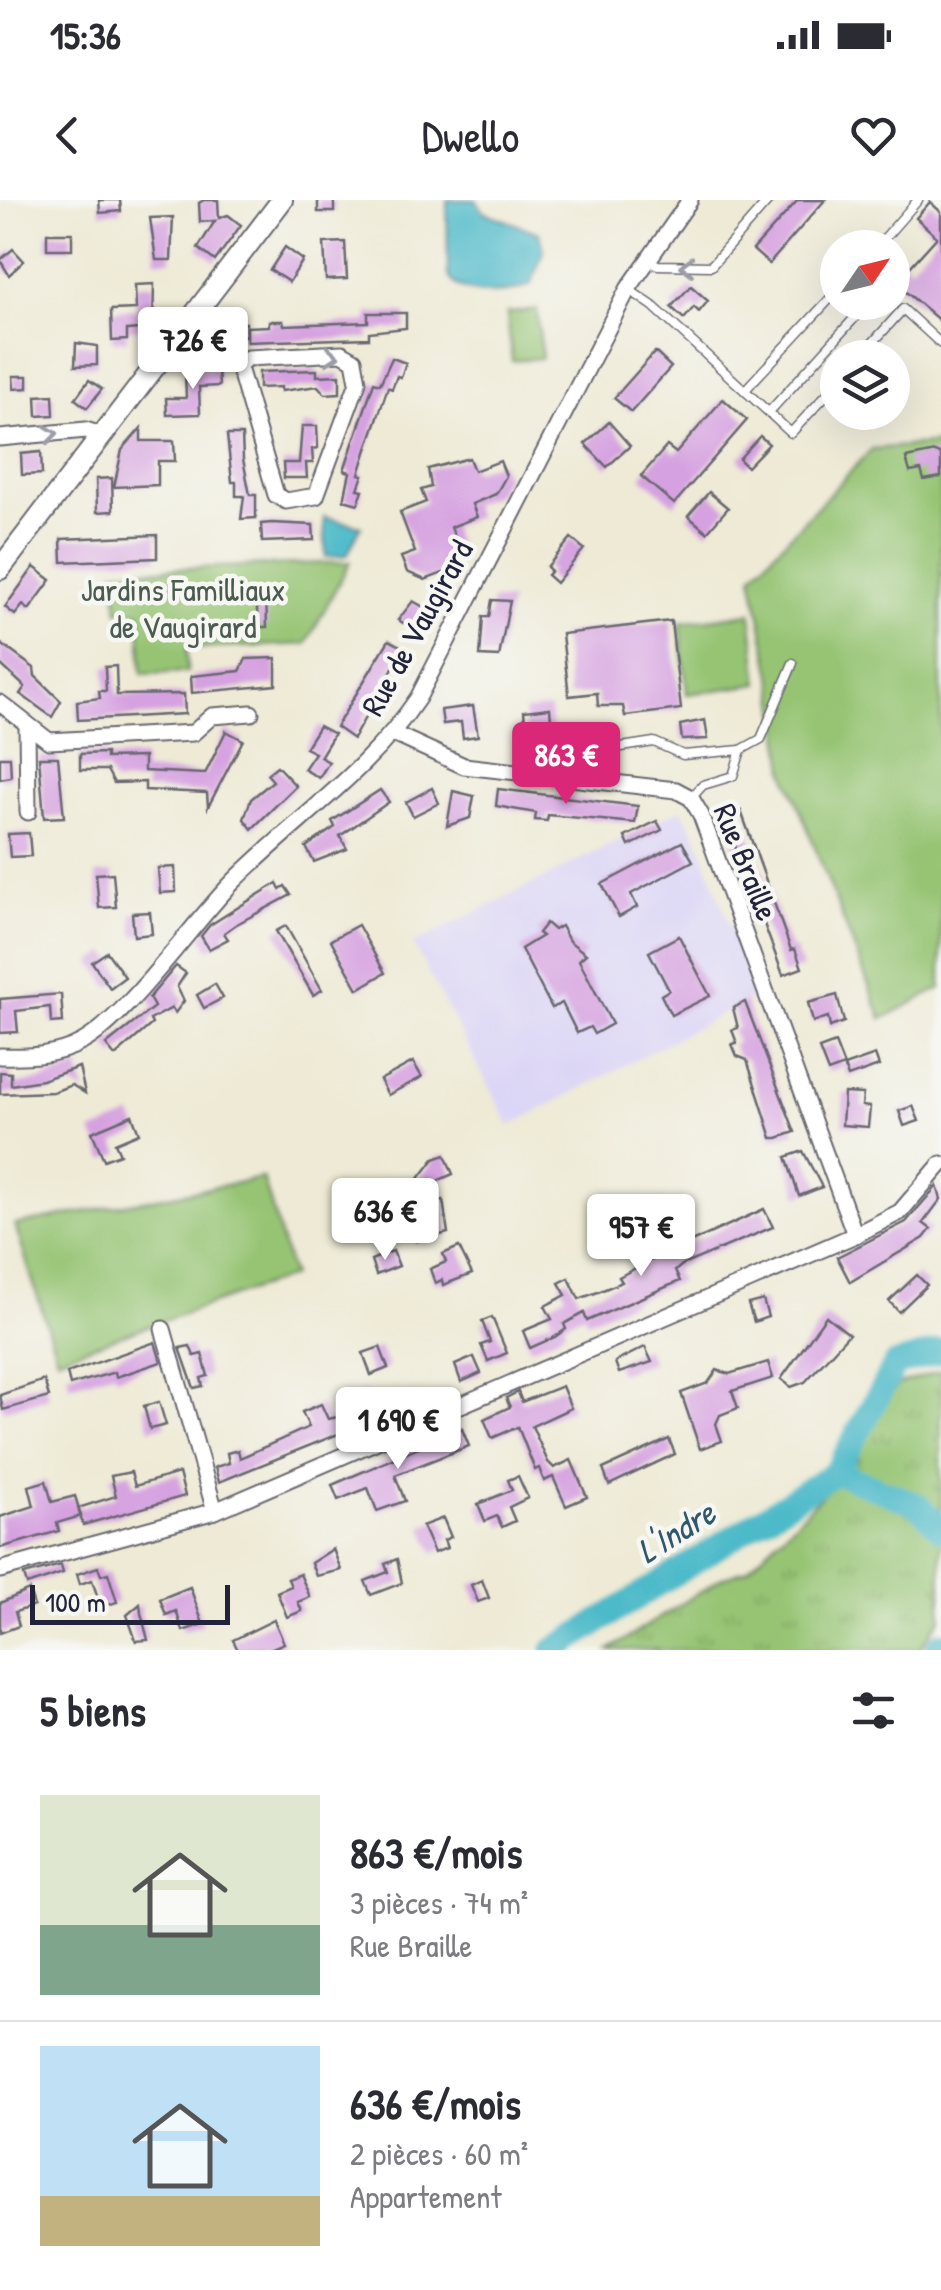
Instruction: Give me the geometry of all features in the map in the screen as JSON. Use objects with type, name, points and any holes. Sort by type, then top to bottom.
[{"type":"main road","points":[[0,569],[282,200]]},
{"type":"street","name":"Rue de Vaugirard","points":[[0,1056],[35,1057],[82,1042],[126,1002],[237,878],[394,734],[418,698],[628,289],[690,200]]},
{"type":"street","points":[[185,327],[238,364],[273,490],[286,501],[316,496],[358,382],[354,360],[342,353],[248,358],[238,364]]},
{"type":"street","points":[[0,438],[86,430],[101,435]]},
{"type":"street","points":[[0,703],[49,741],[193,733],[212,716],[251,713]]},
{"type":"street","points":[[27,724],[28,812]]},
{"type":"street","name":"Rue Braille","points":[[394,734],[464,766],[676,790],[690,798],[702,815],[855,1235]]},
{"type":"street","points":[[0,1570],[215,1511],[855,1235],[900,1212],[941,1164]]},
{"type":"street","points":[[163,1329],[215,1511]]},
{"type":"lane","points":[[646,260],[658,265],[711,266],[770,200]]},
{"type":"lane","points":[[892,230],[918,200]]},
{"type":"lane","points":[[628,289],[653,306],[791,433],[820,402]]},
{"type":"lane","points":[[745,390],[820,309]]},
{"type":"lane","points":[[910,316],[941,344]]},
{"type":"lane","points":[[769,412],[853,320]]},
{"type":"lane","points":[[875,340],[892,320]]},
{"type":"lane","points":[[582,780],[583,753],[654,742],[683,755],[742,750],[760,739],[794,664]]},
{"type":"lane","points":[[690,798],[703,785],[733,776],[742,750]]},
{"type":"shaded area","points":[[681,809],[697,836],[756,996],[510,1126],[413,944]]},
{"type":"green space","points":[[537,310],[542,358],[512,361],[507,313]]},
{"type":"green space","points":[[941,443],[941,988],[882,1019],[785,771],[774,685],[752,576],[872,449]]},
{"type":"green space","name":"Jardins Familliaux de Vaugirard","points":[[350,562],[306,644],[187,649],[187,672],[142,674],[140,612],[118,611],[115,571]]},
{"type":"green space","points":[[751,613],[759,684],[687,694],[680,623]]},
{"type":"green space","points":[[263,1178],[292,1276],[57,1358],[15,1225]]},
{"type":"green space","points":[[941,1371],[941,1618],[919,1650],[609,1650],[722,1578],[748,1569],[858,1459],[860,1435],[899,1384]]},
{"type":"water","points":[[447,200],[476,200],[484,212],[539,233],[544,249],[531,284],[511,291],[485,293],[453,282],[448,274]]},
{"type":"water","points":[[324,517],[361,526],[347,555],[326,557]]},
{"type":"building","points":[[99,200],[120,200],[121,211],[100,213]]},
{"type":"building","points":[[218,200],[219,218],[228,215],[241,225],[215,261],[198,248],[215,221],[200,222],[199,203]]},
{"type":"building","points":[[318,200],[334,200],[334,212],[318,212]]},
{"type":"building","points":[[798,200],[825,200],[769,264],[753,250]]},
{"type":"building","points":[[930,202],[941,212],[941,322],[910,295],[910,267],[937,237],[916,218]]},
{"type":"building","points":[[173,217],[171,260],[156,260],[150,218]]},
{"type":"building","points":[[47,233],[72,233],[72,249],[47,249]]},
{"type":"building","points":[[345,242],[347,279],[326,280],[324,243]]},
{"type":"building","points":[[285,247],[303,260],[289,282],[270,270]]},
{"type":"building","points":[[13,249],[24,261],[9,275],[0,260]]},
{"type":"building","points":[[154,284],[153,328],[127,330],[127,340],[112,341],[111,310],[136,309],[135,285]]},
{"type":"building","points":[[691,286],[708,301],[699,312],[694,307],[684,319],[671,307]]},
{"type":"building","points":[[368,313],[406,313],[406,328],[369,332],[369,338],[247,342],[247,327],[269,326],[269,321],[283,321],[284,325],[368,322]]},
{"type":"building","points":[[239,318],[239,323],[246,323],[246,336],[225,334],[224,319]]},
{"type":"building","points":[[76,343],[97,346],[97,365],[75,366]]},
{"type":"building","points":[[655,352],[671,367],[631,412],[614,398]]},
{"type":"building","points":[[392,358],[406,363],[392,389],[388,387],[359,474],[363,475],[358,489],[363,490],[358,504],[344,500],[350,472],[344,470],[374,382],[380,384]]},
{"type":"building","points":[[218,369],[219,386],[199,387],[200,414],[167,415],[166,398],[186,398],[185,370]]},
{"type":"building","points":[[317,370],[317,376],[340,375],[340,393],[325,394],[318,386],[281,391],[281,387],[259,388],[259,372]]},
{"type":"building","points":[[13,376],[28,376],[28,388],[14,389]]},
{"type":"building","points":[[89,380],[102,389],[87,408],[75,399]]},
{"type":"building","points":[[53,395],[54,415],[37,416],[36,396]]},
{"type":"building","points":[[723,399],[747,420],[674,504],[641,476],[667,446],[676,453]]},
{"type":"building","points":[[609,422],[630,446],[607,467],[585,444]]},
{"type":"building","points":[[302,426],[317,426],[318,448],[312,449],[313,463],[306,463],[307,478],[284,478],[283,463],[299,463]]},
{"type":"building","points":[[141,428],[141,441],[174,441],[175,461],[158,461],[158,485],[114,487],[122,450]]},
{"type":"building","points":[[227,435],[242,435],[250,495],[256,495],[256,518],[241,519],[244,496],[236,496],[236,482],[232,482]]},
{"type":"building","points":[[760,436],[769,444],[747,467],[739,459]]},
{"type":"building","points":[[41,452],[42,474],[22,475],[21,454]]},
{"type":"building","points":[[935,452],[941,455],[941,477],[924,480],[921,470],[910,472],[906,458]]},
{"type":"building","points":[[469,458],[474,471],[500,461],[506,476],[496,494],[472,504],[477,517],[451,527],[460,552],[451,570],[425,580],[407,572],[401,557],[415,552],[400,512],[426,502],[421,490],[431,487],[428,469]]},
{"type":"building","points":[[112,478],[113,511],[97,512],[96,479]]},
{"type":"building","points":[[709,492],[728,508],[707,532],[688,516]]},
{"type":"building","points":[[261,524],[313,525],[314,540],[262,542]]},
{"type":"building","points":[[157,535],[157,558],[62,562],[61,539]]},
{"type":"building","points":[[571,538],[584,549],[556,583],[547,575],[551,571],[547,567]]},
{"type":"building","points":[[34,567],[51,580],[29,610],[23,605],[15,615],[5,607]]},
{"type":"building","points":[[256,591],[266,591],[267,627],[258,627]]},
{"type":"building","points":[[492,600],[510,601],[499,657],[480,656],[483,617],[489,617]]},
{"type":"building","points":[[413,601],[427,609],[416,630],[398,620]]},
{"type":"building","points":[[671,621],[681,709],[625,716],[623,706],[598,706],[597,693],[569,696],[562,634]]},
{"type":"building","points":[[389,640],[404,648],[353,739],[336,727]]},
{"type":"building","points":[[0,643],[34,668],[35,676],[61,701],[52,717],[20,694],[25,687],[0,664]]},
{"type":"building","points":[[276,658],[276,685],[192,693],[191,676],[240,671],[246,659]]},
{"type":"building","points":[[116,666],[117,695],[184,694],[185,714],[78,720],[77,701],[100,698],[99,691],[106,691],[105,667]]},
{"type":"building","points":[[473,706],[478,736],[463,738],[461,722],[443,724],[441,710]]},
{"type":"building","points":[[550,708],[552,732],[526,732],[524,711]]},
{"type":"building","points":[[705,720],[708,739],[682,740],[680,725]]},
{"type":"building","points":[[319,726],[334,734],[320,757],[329,762],[319,778],[304,769],[315,753],[305,748]]},
{"type":"building","points":[[226,731],[243,740],[208,807],[207,793],[145,790],[145,782],[114,783],[107,770],[80,770],[80,754],[106,753],[106,758],[144,757],[144,771],[205,774]]},
{"type":"building","points":[[0,757],[10,757],[11,777],[0,779]]},
{"type":"building","points":[[39,757],[58,757],[64,817],[44,818]]},
{"type":"building","points":[[277,766],[296,786],[252,829],[244,819],[251,799],[273,781],[267,774]]},
{"type":"building","points":[[432,788],[439,803],[413,816],[406,802]]},
{"type":"building","points":[[498,789],[638,806],[635,823],[548,815],[547,821],[535,820],[536,813],[496,806]]},
{"type":"building","points":[[380,790],[389,802],[340,836],[347,849],[314,862],[306,847],[335,827],[332,821]]},
{"type":"building","points":[[453,791],[474,796],[470,818],[447,826]]},
{"type":"building","points":[[741,811],[791,950],[795,949],[802,968],[783,975],[725,819]]},
{"type":"building","points":[[657,821],[662,830],[629,846],[625,837]]},
{"type":"building","points":[[29,833],[31,856],[10,857],[8,834]]},
{"type":"building","points":[[682,842],[693,861],[631,894],[637,907],[619,917],[602,884]]},
{"type":"building","points":[[175,867],[176,892],[160,893],[158,868]]},
{"type":"building","points":[[113,873],[116,907],[99,908],[96,874]]},
{"type":"building","points":[[277,883],[291,895],[235,925],[224,933],[228,939],[209,949],[201,936],[210,925]]},
{"type":"building","points":[[150,912],[152,934],[134,936],[132,913]]},
{"type":"building","points":[[546,923],[554,930],[561,926],[569,941],[586,954],[579,960],[612,1024],[594,1034],[590,1027],[577,1033],[562,1003],[552,1008],[521,949],[542,936],[538,933]]},
{"type":"building","points":[[358,925],[385,973],[358,989],[331,940]]},
{"type":"building","points":[[286,926],[322,990],[313,995],[276,931]]},
{"type":"building","points":[[679,936],[710,996],[671,1015],[661,995],[669,990],[649,952]]},
{"type":"building","points":[[107,952],[125,977],[110,988],[92,962]]},
{"type":"building","points":[[176,966],[186,973],[177,987],[184,1001],[175,1013],[172,1008],[150,1020],[152,1024],[115,1056],[106,1045],[154,1007],[149,998]]},
{"type":"building","points":[[215,984],[223,998],[204,1008],[197,995]]},
{"type":"building","points":[[61,994],[63,1022],[51,1023],[50,1007],[16,1011],[18,1032],[0,1033],[0,999]]},
{"type":"building","points":[[837,995],[844,1022],[830,1027],[828,1017],[813,1022],[808,1003]]},
{"type":"building","points":[[745,1002],[795,1132],[778,1138],[772,1138],[747,1060],[737,1056],[732,1044],[737,1043],[732,1030],[738,1028],[733,1008]]},
{"type":"building","points":[[835,1043],[844,1066],[828,1072],[819,1049]]},
{"type":"building","points":[[875,1055],[879,1066],[848,1077],[844,1066]]},
{"type":"building","points":[[413,1062],[422,1077],[388,1095],[380,1080]]},
{"type":"building","points":[[79,1067],[85,1093],[72,1085],[53,1092],[0,1094],[0,1072],[11,1073],[11,1085],[42,1080]]},
{"type":"building","points":[[844,1093],[863,1094],[862,1106],[870,1107],[868,1127],[842,1125]]},
{"type":"building","points":[[913,1106],[919,1121],[904,1126],[899,1111]]},
{"type":"building","points":[[132,1115],[139,1133],[115,1143],[120,1154],[104,1160],[92,1132]]},
{"type":"building","points":[[803,1151],[822,1187],[799,1196],[786,1157]]},
{"type":"building","points":[[445,1155],[453,1174],[439,1180],[431,1191],[417,1181],[434,1159]]},
{"type":"building","points":[[937,1186],[941,1199],[923,1223],[931,1229],[924,1238],[850,1282],[837,1257],[906,1222]]},
{"type":"building","points":[[443,1200],[448,1233],[416,1241],[412,1224],[434,1218],[431,1203]]},
{"type":"building","points":[[764,1209],[773,1227],[682,1265],[675,1271],[680,1281],[587,1321],[584,1313],[564,1324],[566,1329],[555,1337],[530,1348],[523,1331],[552,1319],[545,1306],[566,1295],[559,1283],[569,1278],[579,1299],[622,1282],[619,1277],[647,1262]]},
{"type":"building","points":[[459,1247],[472,1274],[443,1285],[442,1280],[435,1283],[430,1269],[446,1262],[443,1254]]},
{"type":"building","points":[[393,1251],[399,1266],[376,1275],[371,1260]]},
{"type":"building","points":[[917,1275],[927,1285],[899,1312],[889,1301]]},
{"type":"building","points":[[763,1300],[768,1317],[754,1322],[748,1304]]},
{"type":"building","points":[[826,1316],[849,1334],[805,1382],[791,1387],[781,1379]]},
{"type":"building","points":[[492,1317],[507,1353],[488,1361],[481,1345],[490,1342],[482,1321]]},
{"type":"building","points":[[155,1342],[161,1362],[116,1377],[115,1372],[70,1385],[67,1373]]},
{"type":"building","points":[[190,1346],[194,1356],[202,1354],[208,1376],[201,1378],[203,1386],[194,1388],[180,1348]]},
{"type":"building","points":[[380,1347],[388,1368],[371,1375],[363,1353]]},
{"type":"building","points":[[645,1347],[652,1362],[619,1373],[615,1362]]},
{"type":"building","points":[[474,1357],[481,1373],[461,1382],[455,1365]]},
{"type":"building","points":[[768,1362],[773,1378],[732,1391],[738,1408],[720,1415],[716,1424],[722,1441],[700,1449],[681,1393],[708,1383],[717,1370],[729,1374]]},
{"type":"building","points":[[44,1380],[49,1397],[3,1410],[0,1395]]},
{"type":"building","points":[[562,1386],[571,1408],[532,1426],[554,1468],[571,1460],[587,1497],[566,1506],[553,1477],[544,1481],[539,1468],[535,1470],[518,1427],[492,1438],[484,1419],[510,1407],[506,1398],[518,1392],[522,1402]]},
{"type":"building","points":[[365,1392],[372,1412],[351,1419],[345,1399]]},
{"type":"building","points":[[159,1402],[166,1425],[150,1429],[144,1406]]},
{"type":"building","points":[[321,1404],[328,1419],[347,1415],[353,1428],[219,1482],[215,1467],[229,1463],[227,1453],[238,1450],[240,1458],[309,1427],[302,1412]]},
{"type":"building","points":[[462,1429],[469,1446],[395,1475],[405,1501],[377,1511],[368,1488],[338,1500],[332,1485]]},
{"type":"building","points":[[669,1439],[675,1454],[609,1485],[603,1469]]},
{"type":"building","points":[[131,1472],[135,1486],[179,1473],[185,1496],[83,1525],[78,1508],[116,1496],[111,1476]]},
{"type":"building","points":[[518,1476],[528,1498],[509,1507],[515,1521],[502,1527],[497,1516],[485,1521],[478,1504],[512,1490],[508,1480]]},
{"type":"building","points":[[46,1481],[52,1502],[75,1496],[81,1516],[57,1523],[59,1531],[0,1548],[0,1517],[34,1506],[29,1486]]},
{"type":"building","points":[[443,1518],[451,1537],[444,1540],[447,1548],[434,1553],[422,1526]]},
{"type":"building","points":[[333,1549],[341,1570],[316,1576],[311,1563]]},
{"type":"building","points":[[397,1559],[402,1583],[371,1595],[365,1581],[388,1572],[385,1564]]},
{"type":"building","points":[[61,1565],[63,1573],[27,1585],[24,1575]]},
{"type":"building","points":[[98,1567],[101,1575],[108,1573],[117,1602],[101,1607],[92,1580],[80,1584],[77,1574]]},
{"type":"building","points":[[300,1574],[310,1597],[298,1602],[302,1611],[287,1617],[277,1592],[291,1586],[288,1579]]},
{"type":"building","points":[[482,1580],[489,1598],[478,1602],[471,1585]]},
{"type":"building","points":[[190,1587],[203,1624],[183,1631],[176,1611],[166,1615],[160,1599]]},
{"type":"building","points":[[29,1590],[34,1606],[15,1612],[19,1626],[0,1633],[0,1603]]},
{"type":"building","points":[[140,1604],[148,1640],[136,1641],[127,1615]]},
{"type":"building","points":[[274,1620],[284,1643],[268,1650],[238,1650],[233,1640]]},
{"type":"waterway","name":"L'Indre","points":[[554,1650],[836,1472],[895,1365],[941,1351]]},
{"type":"waterway","name":"L'Indre","points":[[836,1472],[918,1505],[941,1529]]},
{"type":"waterway","name":"L'Indre","points":[[937,1650],[941,1644]]}]
